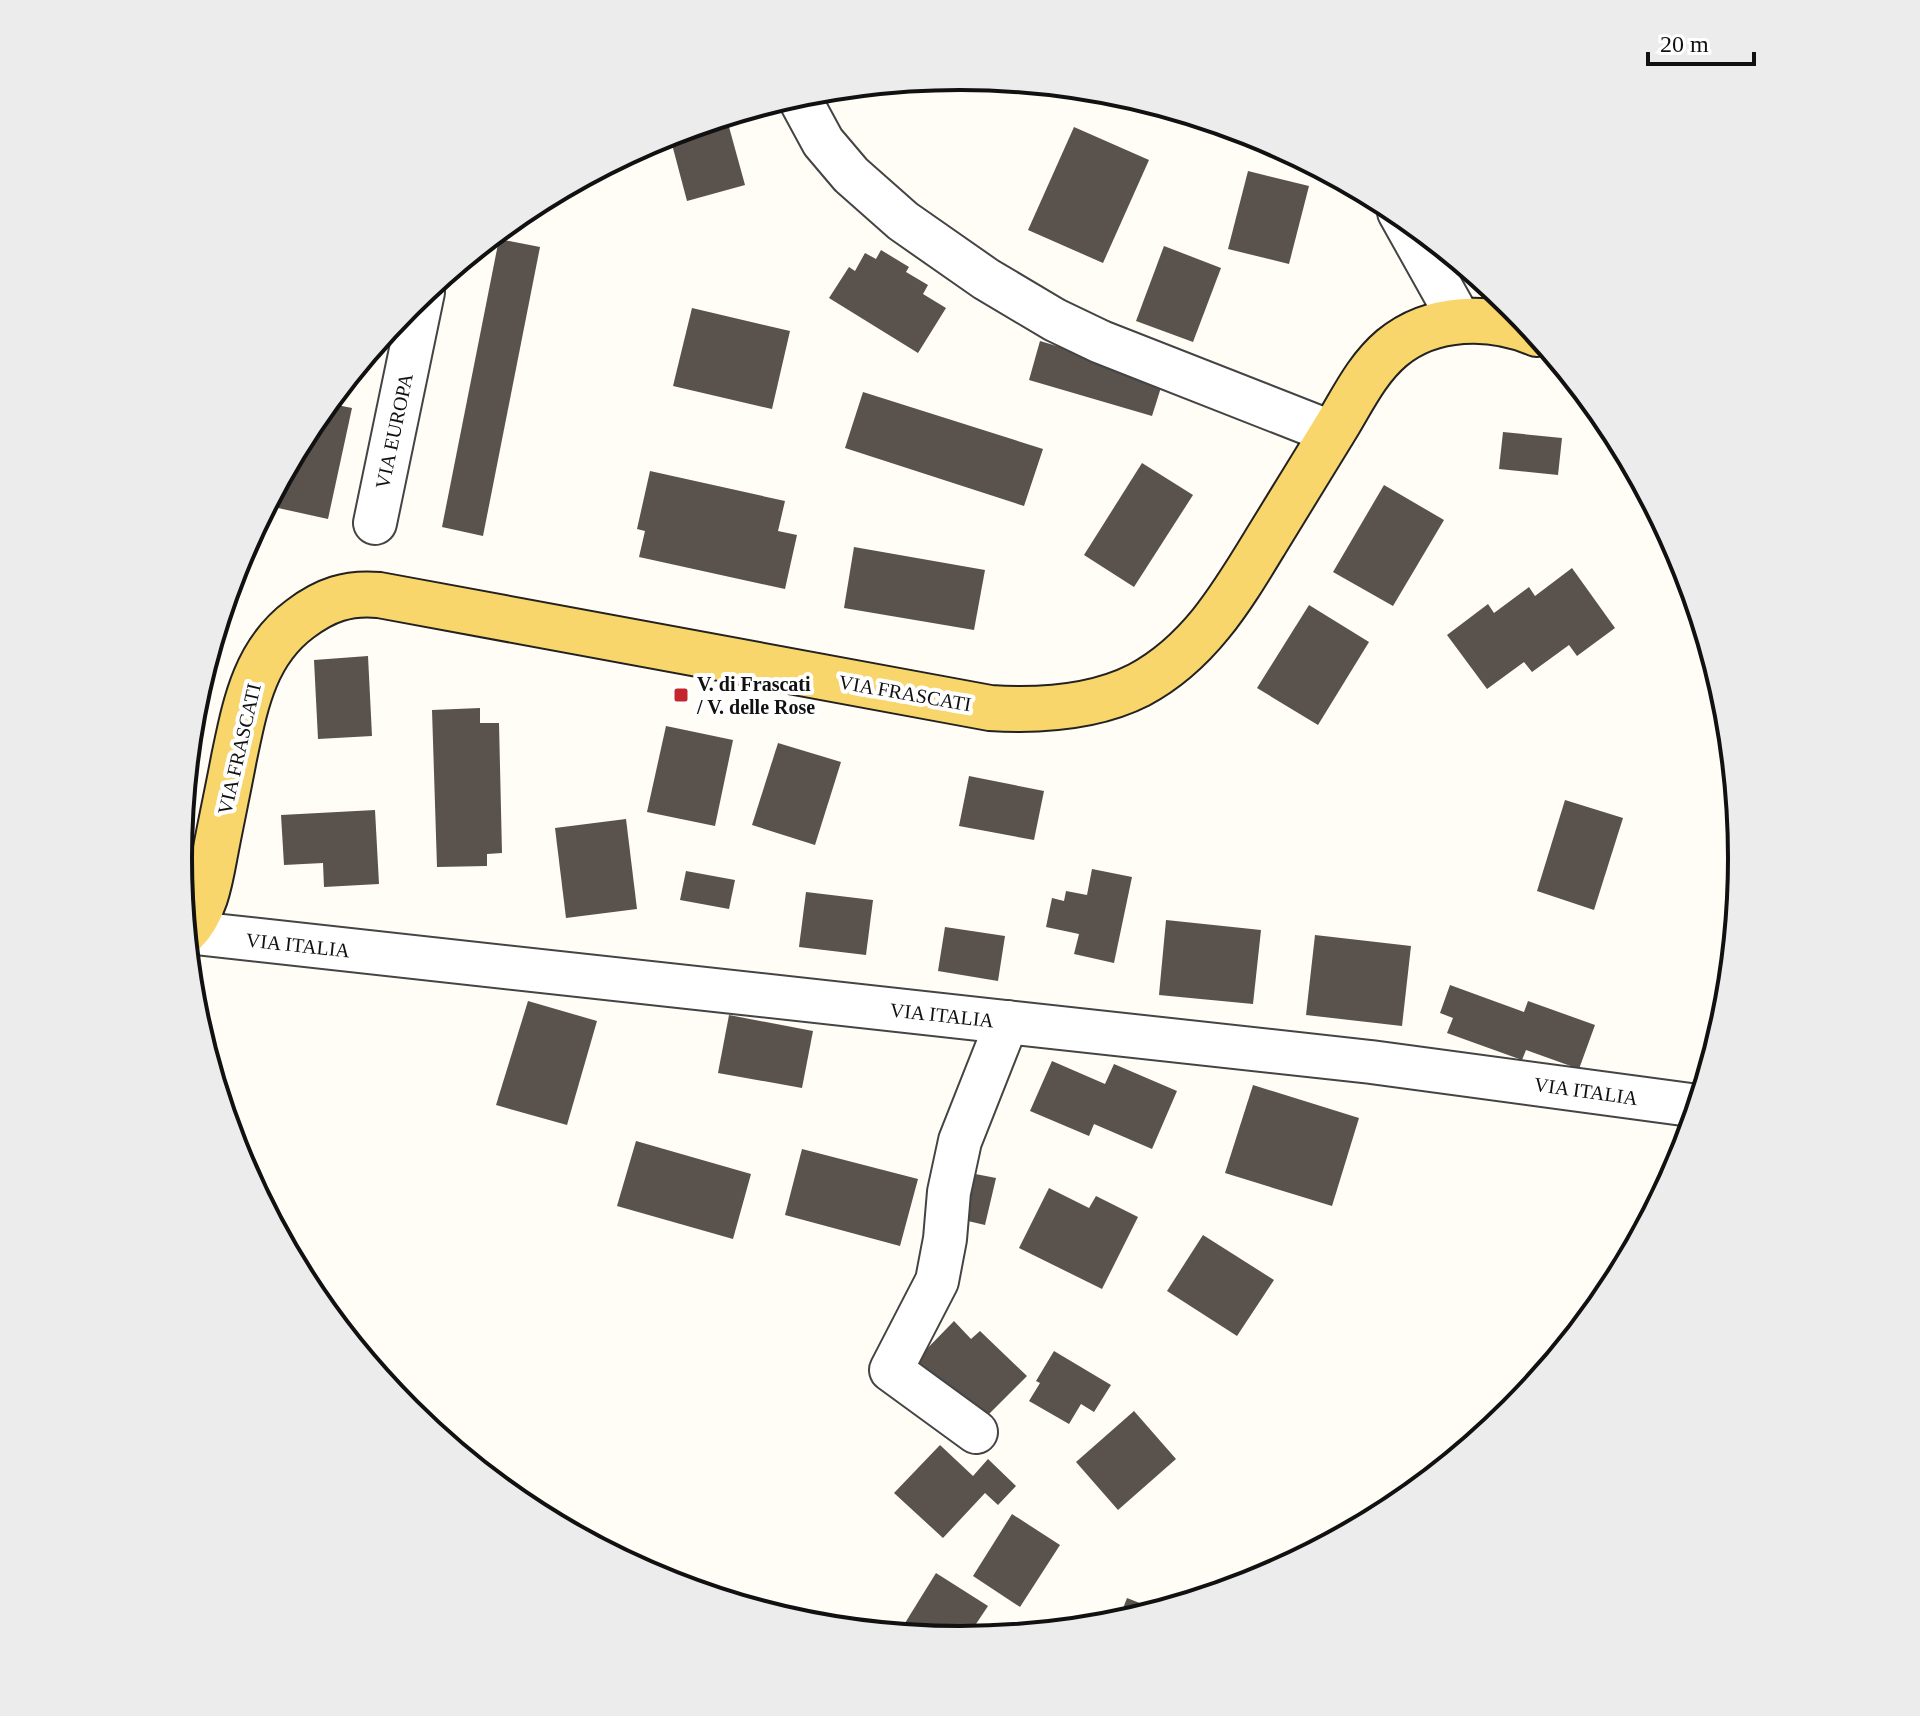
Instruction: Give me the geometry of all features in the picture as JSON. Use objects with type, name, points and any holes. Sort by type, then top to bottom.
[{"type":"main road","name":"VIA FRASCATI","points":[[195,920],[211,873],[244,711],[253,682],[267,654],[284,633],[331,600],[351,594],[379,595],[961,704],[1015,709],[1072,705],[1103,698],[1138,685],[1169,665],[1204,634],[1232,596],[1372,369],[1393,347],[1426,329],[1487,314]]},
{"type":"main road","points":[[1487,314],[1511,324]]},
{"type":"street","points":[[804,106],[823,142],[851,175],[903,221],[986,279],[1055,320],[1101,342],[1333,433]]},
{"type":"street","points":[[1439,258],[1487,314]]},
{"type":"street","name":"VIA EUROPA","points":[[375,523],[419,314]]},
{"type":"street","name":"VIA ITALIA","points":[[197,933],[1371,1062],[1687,1105]]},
{"type":"street","points":[[976,1432],[891,1370],[937,1281],[949,1192],[960,1141],[1007,1022]]},
{"type":"building","points":[[729,126],[745,185],[687,201],[672,146]]},
{"type":"building","points":[[1074,127],[1149,160],[1103,263],[1028,230]]},
{"type":"building","points":[[1248,171],[1309,186],[1289,264],[1228,249]]},
{"type":"building","points":[[504,240],[540,247],[483,536],[442,527],[498,245]]},
{"type":"building","points":[[1164,246],[1221,268],[1193,342],[1136,321]]},
{"type":"building","points":[[881,250],[909,267],[906,272],[928,285],[923,294],[946,308],[918,353],[829,298],[849,267],[855,271],[865,253],[876,259]]},
{"type":"building","points":[[692,308],[790,331],[772,409],[673,386]]},
{"type":"building","points":[[1040,341],[1164,378],[1152,416],[1029,380]]},
{"type":"building","points":[[863,392],[1043,449],[1024,506],[845,448]]},
{"type":"building","points":[[340,406],[352,408],[328,519],[278,508],[295,474]]},
{"type":"building","points":[[1503,432],[1562,438],[1558,475],[1499,469]]},
{"type":"building","points":[[1142,463],[1193,495],[1134,587],[1084,555]]},
{"type":"building","points":[[650,471],[785,501],[778,531],[797,535],[785,589],[639,557],[645,531],[637,529]]},
{"type":"building","points":[[1384,485],[1444,520],[1393,606],[1333,572]]},
{"type":"building","points":[[854,547],[985,570],[974,630],[844,608]]},
{"type":"building","points":[[1572,568],[1615,628],[1577,656],[1569,645],[1532,672],[1524,662],[1487,689],[1447,635],[1488,604],[1494,613],[1529,587],[1535,596]]},
{"type":"building","points":[[1309,605],[1369,642],[1318,725],[1257,688]]},
{"type":"building","points":[[368,656],[372,736],[318,739],[314,660]]},
{"type":"building","points":[[480,708],[480,723],[499,723],[502,853],[487,854],[487,866],[437,867],[432,710]]},
{"type":"building","points":[[666,726],[733,740],[715,826],[647,812]]},
{"type":"building","points":[[778,743],[841,762],[815,845],[752,825]]},
{"type":"building","points":[[969,776],[1044,791],[1034,840],[959,826]]},
{"type":"building","points":[[1565,800],[1623,818],[1594,910],[1537,891]]},
{"type":"building","points":[[375,810],[379,884],[324,887],[323,863],[284,865],[281,815]]},
{"type":"building","points":[[626,819],[637,909],[566,918],[555,828]]},
{"type":"building","points":[[1092,869],[1132,877],[1114,963],[1074,954],[1079,934],[1046,927],[1052,898],[1064,901],[1066,891],[1087,895]]},
{"type":"building","points":[[686,871],[735,880],[729,909],[680,900]]},
{"type":"building","points":[[806,892],[873,900],[866,955],[799,947]]},
{"type":"building","points":[[1166,920],[1261,930],[1253,1004],[1159,995]]},
{"type":"building","points":[[945,927],[1005,936],[998,981],[938,971]]},
{"type":"building","points":[[1315,935],[1411,946],[1402,1026],[1306,1015]]},
{"type":"building","points":[[1450,985],[1524,1012],[1528,1001],[1595,1025],[1579,1069],[1526,1050],[1522,1060],[1447,1033],[1453,1018],[1440,1013]]},
{"type":"building","points":[[528,1001],[597,1021],[567,1125],[496,1105]]},
{"type":"building","points":[[729,1015],[813,1031],[802,1088],[718,1073]]},
{"type":"building","points":[[1052,1061],[1105,1084],[1114,1064],[1177,1091],[1152,1149],[1094,1124],[1089,1136],[1030,1111]]},
{"type":"building","points":[[1253,1085],[1359,1118],[1332,1206],[1225,1173]]},
{"type":"building","points":[[636,1141],[751,1174],[733,1239],[617,1206]]},
{"type":"building","points":[[802,1149],[918,1179],[900,1246],[785,1215]]},
{"type":"building","points":[[965,1172],[996,1178],[985,1225],[955,1218]]},
{"type":"building","points":[[1049,1188],[1089,1208],[1096,1196],[1138,1217],[1102,1289],[1019,1248]]},
{"type":"building","points":[[1203,1235],[1274,1280],[1237,1336],[1167,1291]]},
{"type":"building","points":[[954,1321],[971,1339],[980,1331],[1027,1376],[980,1423],[916,1360]]},
{"type":"building","points":[[1054,1351],[1111,1385],[1094,1412],[1081,1404],[1069,1424],[1029,1401],[1040,1383],[1036,1381]]},
{"type":"building","points":[[1134,1411],[1176,1459],[1118,1510],[1076,1462]]},
{"type":"building","points":[[940,1445],[973,1476],[988,1459],[1016,1486],[998,1505],[985,1493],[943,1538],[894,1493]]},
{"type":"building","points":[[1012,1514],[1060,1545],[1020,1607],[973,1576]]},
{"type":"building","points":[[936,1573],[988,1606],[975,1625],[905,1623]]},
{"type":"building","points":[[1127,1598],[1142,1604],[1123,1608]]},
{"type":"place","name":"V. di Frascati / V. delle Rose","points":[[681,695]]}]
